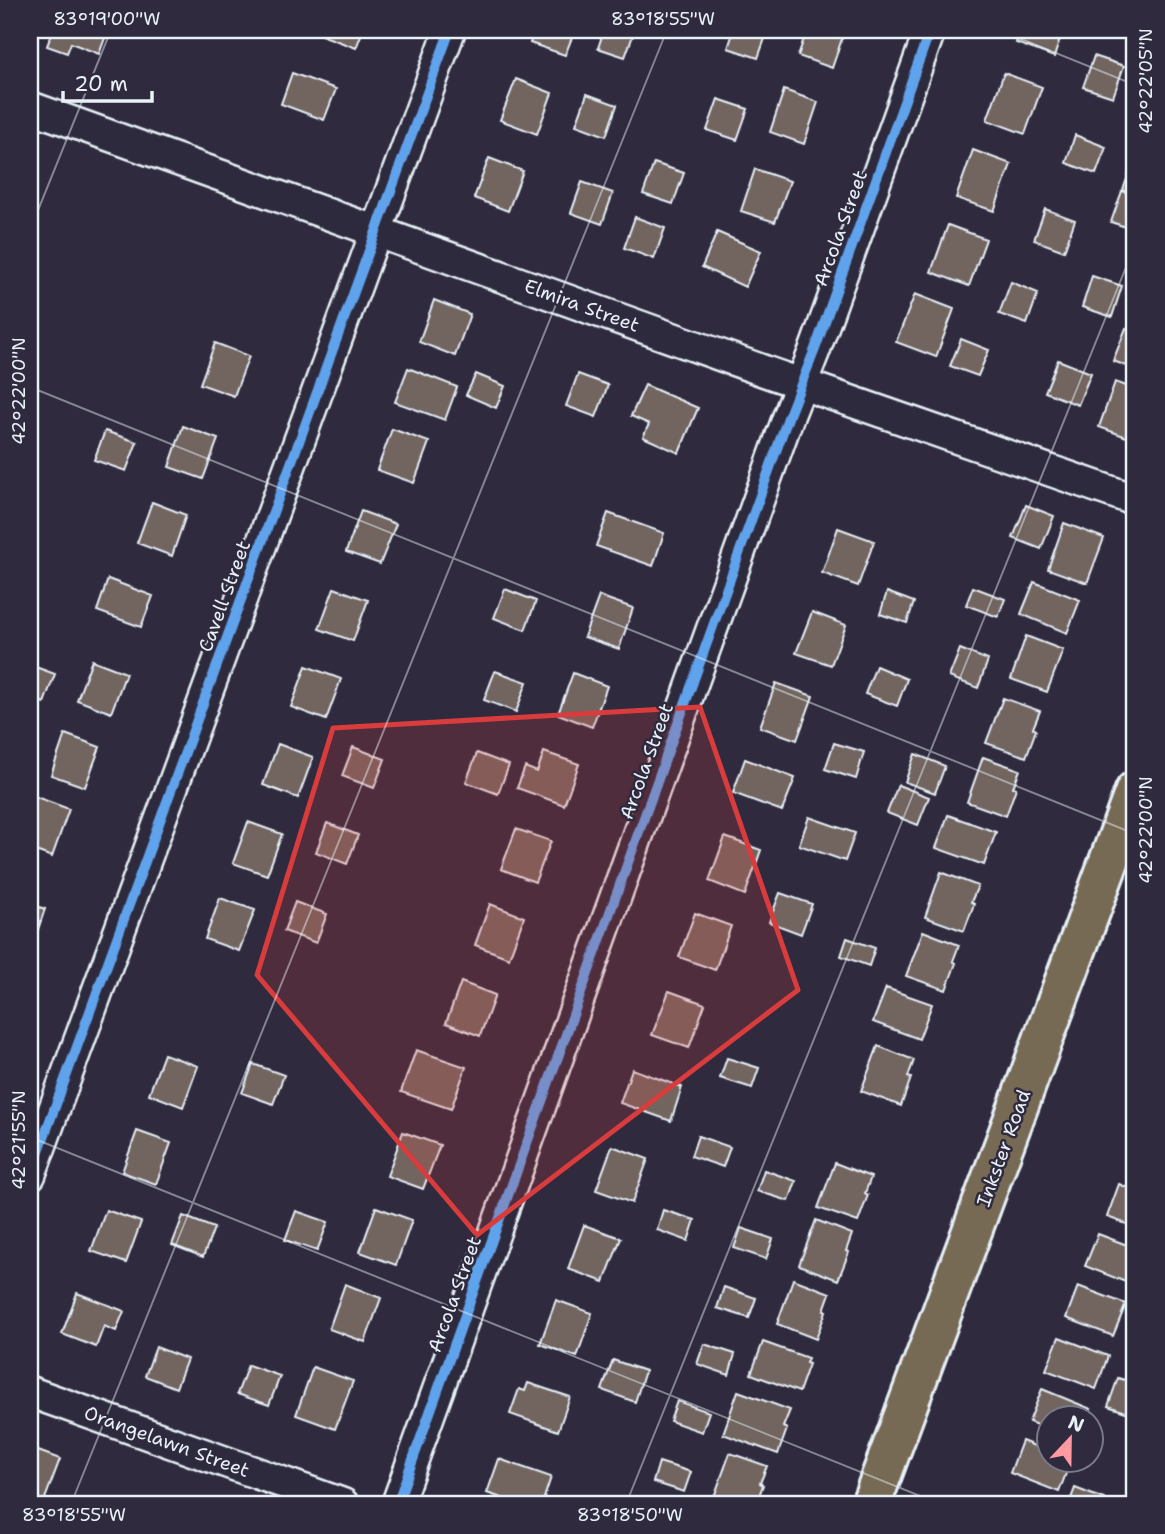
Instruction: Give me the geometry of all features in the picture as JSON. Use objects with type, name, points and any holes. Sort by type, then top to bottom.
[{"type":"main road","name":"Inkster Road","points":[[871,1504],[1135,791]]},
{"type":"street","name":"Cavell Street","points":[[30,1175],[450,30]]},
{"type":"street","name":"Arcola Street","points":[[397,1504],[930,30]]},
{"type":"street","name":"Elmira Street","points":[[30,107],[801,384],[1135,500]]},
{"type":"street","name":"Orangelawn Street","points":[[30,1392],[343,1504]]},
{"type":"highlighted area","points":[[700,707],[798,990],[477,1235],[257,975],[333,728]]},
{"type":"building","points":[[53,30],[108,30],[99,54],[71,43],[67,53],[47,46]]},
{"type":"building","points":[[323,30],[363,30],[356,48],[321,35]]},
{"type":"building","points":[[534,30],[575,30],[565,55],[530,43]]},
{"type":"building","points":[[604,30],[635,30],[625,57],[598,48]]},
{"type":"building","points":[[734,30],[768,30],[758,58],[728,48]]},
{"type":"building","points":[[807,30],[845,30],[832,68],[798,56]]},
{"type":"building","points":[[1020,30],[1063,30],[1054,57],[1016,43]]},
{"type":"building","points":[[1094,56],[1124,66],[1113,97],[1083,87]]},
{"type":"building","points":[[292,73],[336,89],[324,120],[281,104]]},
{"type":"building","points":[[1004,73],[1042,87],[1025,134],[987,120]]},
{"type":"building","points":[[516,79],[552,93],[537,134],[500,120]]},
{"type":"building","points":[[784,90],[818,102],[804,144],[770,132]]},
{"type":"building","points":[[587,94],[617,105],[606,136],[576,125]]},
{"type":"building","points":[[718,99],[748,109],[737,140],[707,130]]},
{"type":"building","points":[[1075,135],[1106,147],[1096,174],[1066,163]]},
{"type":"building","points":[[973,150],[1011,164],[994,211],[956,198]]},
{"type":"building","points":[[489,158],[523,171],[508,211],[474,198]]},
{"type":"building","points":[[1135,159],[1135,194],[1123,190]]},
{"type":"building","points":[[654,163],[684,173],[673,204],[643,194]]},
{"type":"building","points":[[755,169],[790,181],[775,222],[741,211]]},
{"type":"building","points":[[30,173],[38,176],[30,199]]},
{"type":"building","points":[[582,182],[613,193],[602,224],[571,213]]},
{"type":"building","points":[[1122,191],[1135,195],[1135,230],[1111,222]]},
{"type":"building","points":[[1045,209],[1075,220],[1064,251],[1034,240]]},
{"type":"building","points":[[635,217],[665,228],[654,259],[624,248]]},
{"type":"building","points":[[948,225],[986,239],[969,286],[931,272]]},
{"type":"building","points":[[717,232],[761,251],[745,287],[702,267]]},
{"type":"building","points":[[1092,276],[1122,286],[1112,317],[1082,307]]},
{"type":"building","points":[[1011,282],[1038,293],[1027,324],[999,314]]},
{"type":"building","points":[[915,294],[954,309],[936,357],[896,342]]},
{"type":"building","points":[[434,300],[470,314],[455,356],[419,342]]},
{"type":"building","points":[[1126,328],[1135,331],[1135,369],[1113,361]]},
{"type":"building","points":[[961,339],[989,350],[978,376],[950,366]]},
{"type":"building","points":[[215,343],[249,356],[234,396],[200,384]]},
{"type":"building","points":[[1058,360],[1091,373],[1078,405],[1045,392]]},
{"type":"building","points":[[408,368],[457,387],[445,420],[395,402]]},
{"type":"building","points":[[476,374],[505,386],[496,408],[466,395]]},
{"type":"building","points":[[578,374],[608,385],[596,417],[566,406]]},
{"type":"building","points":[[1115,382],[1135,389],[1135,440],[1099,427]]},
{"type":"building","points":[[645,385],[698,408],[679,453],[643,437],[649,424],[631,416]]},
{"type":"building","points":[[183,426],[218,439],[203,479],[169,467]]},
{"type":"building","points":[[392,429],[429,442],[414,483],[377,470]]},
{"type":"building","points":[[105,431],[137,442],[126,471],[94,460]]},
{"type":"building","points":[[152,502],[186,515],[172,556],[137,543]]},
{"type":"building","points":[[1026,505],[1054,516],[1041,549],[1013,538]]},
{"type":"building","points":[[361,511],[396,524],[380,564],[346,552]]},
{"type":"building","points":[[608,513],[664,533],[653,566],[596,546]]},
{"type":"building","points":[[1064,523],[1104,538],[1087,583],[1048,569]]},
{"type":"building","points":[[838,528],[874,541],[858,586],[822,573]]},
{"type":"building","points":[[108,579],[153,596],[141,627],[97,611]]},
{"type":"building","points":[[1034,582],[1080,600],[1067,633],[1021,614]]},
{"type":"building","points":[[973,587],[1005,599],[998,617],[966,605]]},
{"type":"building","points":[[334,588],[368,600],[353,641],[319,629]]},
{"type":"building","points":[[505,589],[536,601],[525,630],[494,618]]},
{"type":"building","points":[[887,592],[914,602],[907,623],[880,614]]},
{"type":"building","points":[[599,596],[633,608],[619,649],[584,637]]},
{"type":"building","points":[[812,612],[846,625],[831,665],[796,653]]},
{"type":"building","points":[[1026,636],[1063,650],[1047,692],[1011,679]]},
{"type":"building","points":[[960,649],[988,660],[978,688],[949,677]]},
{"type":"building","points":[[92,660],[126,673],[111,713],[77,700]]},
{"type":"building","points":[[30,665],[55,674],[44,703],[30,698]]},
{"type":"building","points":[[306,666],[341,679],[326,720],[291,707]]},
{"type":"building","points":[[876,666],[907,679],[897,706],[865,694]]},
{"type":"building","points":[[495,671],[527,682],[516,712],[484,700]]},
{"type":"building","points":[[573,673],[607,686],[592,727],[558,714]]},
{"type":"building","points":[[776,683],[813,696],[797,740],[760,727]]},
{"type":"building","points":[[1003,698],[1040,711],[1026,757],[986,743]]},
{"type":"building","points":[[65,734],[100,747],[85,787],[51,775]]},
{"type":"building","points":[[834,743],[864,752],[856,779],[825,769]]},
{"type":"building","points":[[278,744],[313,757],[298,798],[263,785]]},
{"type":"building","points":[[353,747],[385,759],[374,788],[342,776]]},
{"type":"building","points":[[544,752],[579,764],[564,805],[517,788],[525,767],[537,772]]},
{"type":"building","points":[[477,753],[509,765],[498,794],[466,782]]},
{"type":"building","points":[[915,754],[945,766],[935,793],[905,782]]},
{"type":"building","points":[[983,757],[1020,770],[1006,816],[967,802]]},
{"type":"building","points":[[745,759],[795,778],[782,811],[733,793]]},
{"type":"building","points":[[898,785],[929,797],[918,825],[887,813]]},
{"type":"building","points":[[31,795],[69,809],[52,857],[30,849]]},
{"type":"building","points":[[948,815],[996,832],[984,865],[936,848]]},
{"type":"building","points":[[809,817],[855,833],[845,861],[799,845]]},
{"type":"building","points":[[248,822],[282,834],[267,875],[233,863]]},
{"type":"building","points":[[327,823],[358,835],[347,864],[316,852]]},
{"type":"building","points":[[516,829],[551,841],[535,882],[501,869]]},
{"type":"building","points":[[725,837],[761,850],[745,895],[709,881]]},
{"type":"building","points":[[941,872],[978,886],[964,931],[925,917]]},
{"type":"building","points":[[780,893],[812,904],[801,934],[769,922]]},
{"type":"building","points":[[220,898],[255,910],[239,951],[205,939]]},
{"type":"building","points":[[295,902],[327,914],[316,943],[284,931]]},
{"type":"building","points":[[30,904],[45,909],[31,950],[30,950]]},
{"type":"building","points":[[490,904],[524,917],[509,958],[475,945]]},
{"type":"building","points":[[695,913],[731,926],[715,970],[679,957]]},
{"type":"building","points":[[923,931],[959,945],[953,961],[956,963],[946,990],[906,976]]},
{"type":"building","points":[[847,938],[875,948],[869,966],[841,956]]},
{"type":"building","points":[[461,982],[495,995],[480,1036],[446,1023]]},
{"type":"building","points":[[886,988],[932,1004],[919,1039],[873,1022]]},
{"type":"building","points":[[669,991],[705,1004],[689,1048],[652,1035]]},
{"type":"building","points":[[878,1046],[914,1060],[901,1106],[861,1091]]},
{"type":"building","points":[[416,1050],[466,1067],[451,1109],[401,1092]]},
{"type":"building","points":[[164,1054],[198,1066],[183,1107],[149,1094]]},
{"type":"building","points":[[727,1058],[759,1068],[752,1088],[720,1078]]},
{"type":"building","points":[[253,1064],[284,1075],[273,1104],[242,1093]]},
{"type":"building","points":[[632,1069],[682,1087],[671,1121],[620,1103]]},
{"type":"building","points":[[137,1131],[171,1143],[156,1184],[122,1172]]},
{"type":"building","points":[[403,1132],[440,1145],[423,1189],[387,1176]]},
{"type":"building","points":[[698,1136],[730,1147],[723,1167],[691,1156]]},
{"type":"building","points":[[1135,1137],[1135,1167],[1125,1163]]},
{"type":"building","points":[[612,1146],[648,1159],[632,1203],[596,1190]]},
{"type":"building","points":[[835,1163],[871,1177],[865,1193],[868,1195],[858,1222],[818,1208]]},
{"type":"building","points":[[764,1170],[796,1181],[789,1201],[757,1191]]},
{"type":"building","points":[[1119,1184],[1135,1191],[1135,1227],[1107,1217]]},
{"type":"building","points":[[376,1207],[412,1220],[396,1265],[360,1252]]},
{"type":"building","points":[[106,1210],[141,1222],[126,1263],[91,1251]]},
{"type":"building","points":[[663,1210],[695,1220],[688,1241],[657,1230]]},
{"type":"building","points":[[296,1211],[328,1222],[317,1251],[285,1240]]},
{"type":"building","points":[[183,1216],[214,1228],[203,1257],[172,1245]]},
{"type":"building","points":[[816,1220],[852,1234],[846,1251],[849,1252],[838,1280],[799,1265]]},
{"type":"building","points":[[584,1225],[621,1238],[604,1282],[568,1269]]},
{"type":"building","points":[[741,1228],[773,1239],[766,1259],[734,1248]]},
{"type":"building","points":[[1098,1234],[1135,1248],[1133,1285],[1085,1266]]},
{"type":"building","points":[[793,1279],[830,1293],[816,1339],[777,1324]]},
{"type":"building","points":[[345,1284],[381,1298],[365,1342],[329,1329]]},
{"type":"building","points":[[1078,1286],[1126,1304],[1113,1336],[1066,1318]]},
{"type":"building","points":[[724,1287],[756,1298],[749,1318],[717,1308]]},
{"type":"building","points":[[77,1293],[124,1311],[116,1331],[104,1326],[96,1347],[62,1334]]},
{"type":"building","points":[[556,1300],[592,1313],[577,1357],[540,1344]]},
{"type":"building","points":[[1132,1333],[1135,1334],[1135,1357],[1124,1353]]},
{"type":"building","points":[[1059,1337],[1108,1356],[1096,1389],[1046,1370]]},
{"type":"building","points":[[763,1342],[808,1358],[806,1363],[809,1364],[799,1392],[751,1374]]},
{"type":"building","points":[[704,1344],[735,1354],[729,1375],[697,1364]]},
{"type":"building","points":[[156,1347],[187,1359],[176,1388],[145,1376]]},
{"type":"building","points":[[613,1360],[645,1371],[635,1402],[602,1390]]},
{"type":"building","points":[[248,1365],[280,1376],[269,1405],[237,1394]]},
{"type":"building","points":[[313,1367],[353,1381],[335,1429],[296,1415]]},
{"type":"building","points":[[1118,1378],[1135,1383],[1135,1415],[1108,1406]]},
{"type":"building","points":[[528,1383],[570,1397],[558,1431],[510,1414],[519,1389],[525,1391]]},
{"type":"building","points":[[1042,1389],[1079,1404],[1036,1404]]},
{"type":"building","points":[[738,1391],[790,1410],[783,1427],[787,1429],[778,1454],[723,1434]]},
{"type":"building","points":[[677,1401],[709,1412],[702,1432],[670,1421]]},
{"type":"building","points":[[1036,1404],[1036,1425],[1029,1422]]},
{"type":"building","points":[[1022,1441],[1036,1446],[1036,1474],[1066,1474],[1059,1492],[1010,1473]]},
{"type":"building","points":[[30,1448],[60,1459],[43,1504],[30,1499]]},
{"type":"building","points":[[730,1453],[767,1466],[756,1504],[732,1504],[714,1497]]},
{"type":"building","points":[[499,1459],[551,1477],[542,1504],[520,1504],[487,1493]]},
{"type":"building","points":[[659,1462],[691,1472],[684,1492],[653,1482]]},
{"type":"building","points":[[1075,1488],[1104,1499],[1102,1504],[1069,1504]]},
{"type":"cycle path","points":[[30,1175],[450,30]]},
{"type":"cycle path","points":[[397,1504],[930,30]]}]
